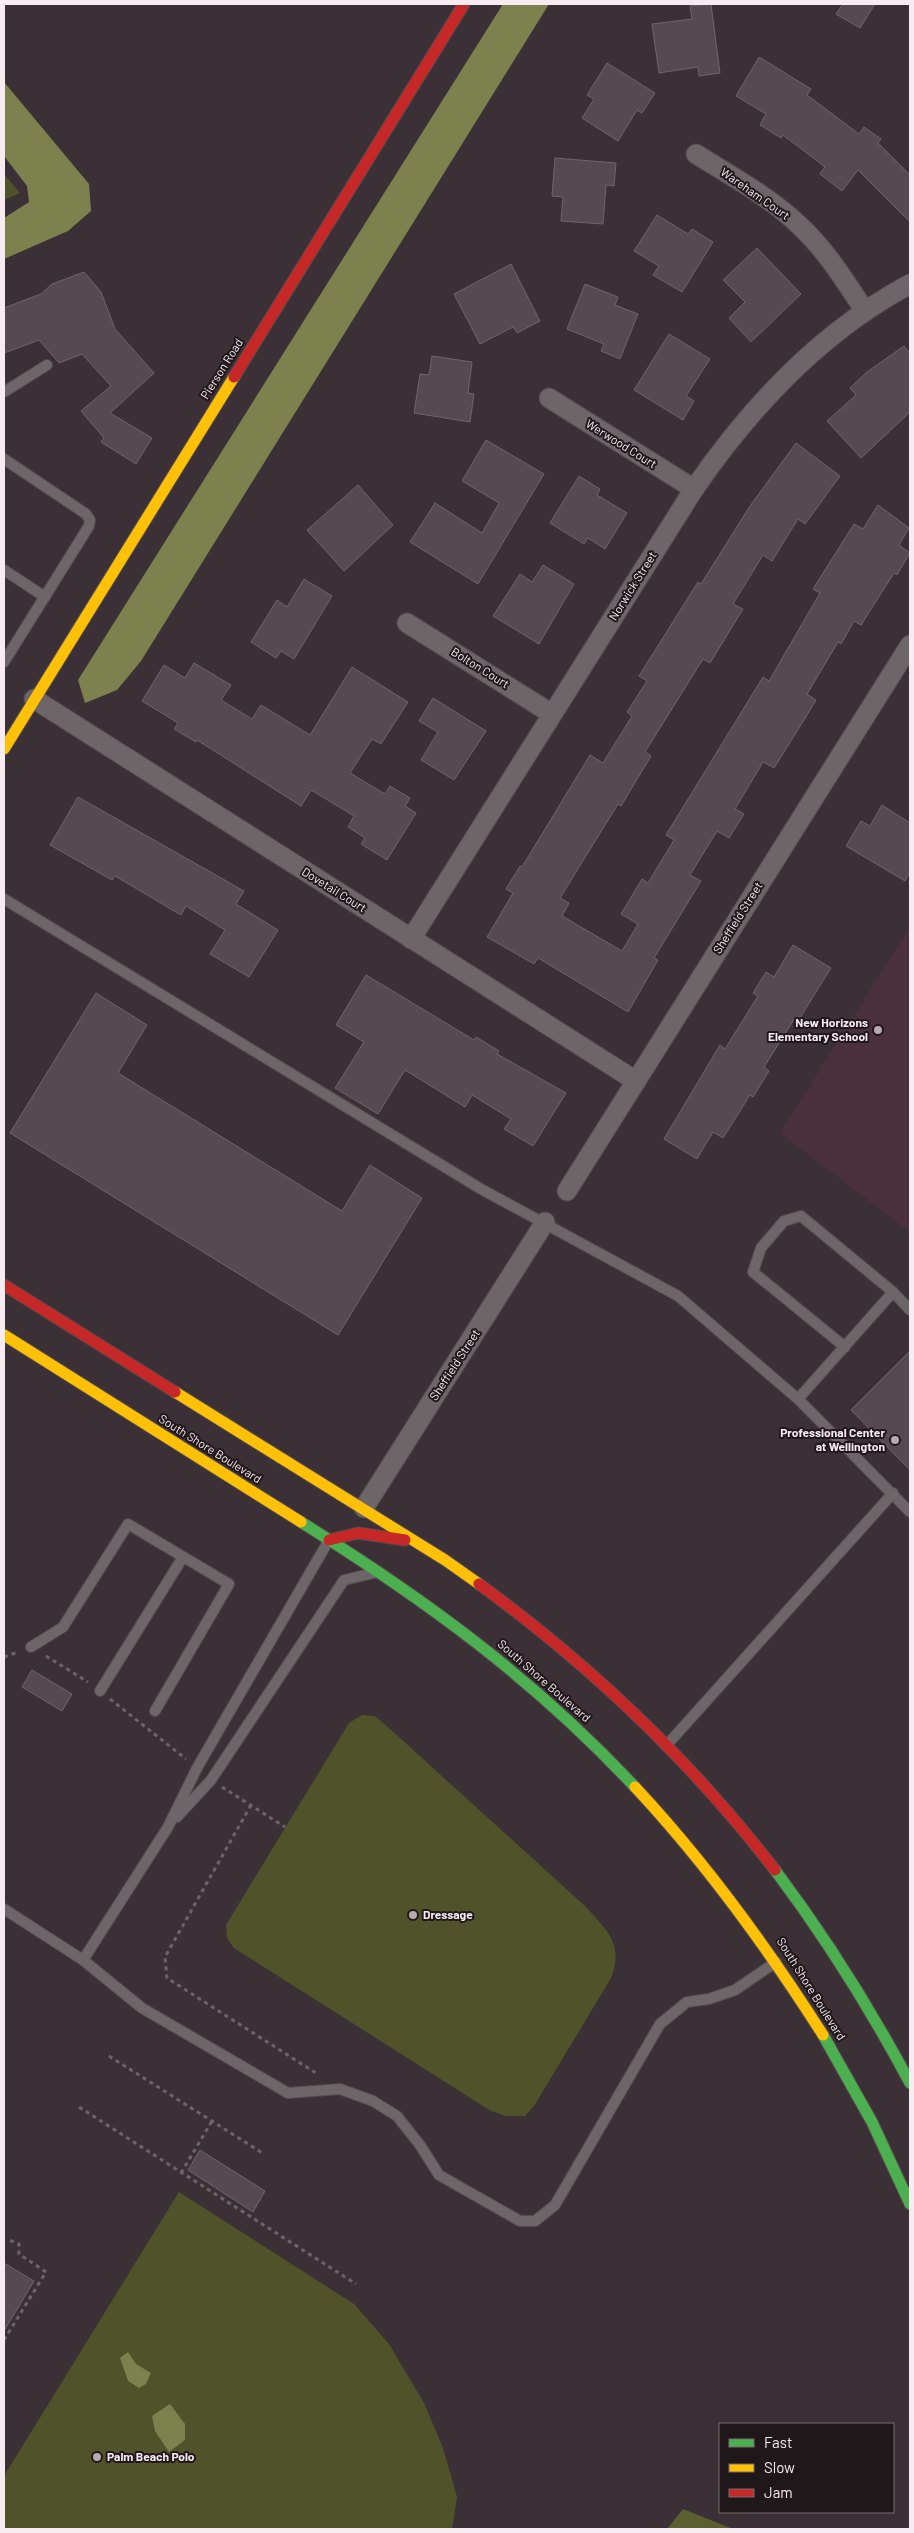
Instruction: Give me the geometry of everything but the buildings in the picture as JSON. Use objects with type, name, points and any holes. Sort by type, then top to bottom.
[{"type":"street","name":"Pierson Road","points":[[4,749],[464,4]]},
{"type":"street","name":"Wareham Court","points":[[696,154],[771,203],[799,225],[824,251],[865,311]]},
{"type":"street","name":"Norwick Street","points":[[411,939],[726,442],[765,396],[809,354],[865,311],[910,284]]},
{"type":"street","name":"Werwood Court","points":[[549,398],[694,490]]},
{"type":"street","name":"Bolton Court","points":[[407,623],[552,714]]},
{"type":"street","name":"Sheffield Street","points":[[567,1191],[910,645]]},
{"type":"street","name":"Dovetail Court","points":[[34,699],[636,1080]]},
{"type":"street","name":"Sheffield Street","points":[[358,1512],[545,1222]]},
{"type":"street","points":[[4,1285],[358,1512],[420,1543],[514,1609],[563,1650],[618,1699],[666,1746],[756,1847],[812,1922],[859,1992],[910,2083]]},
{"type":"street","name":"South Shore Boulevard","points":[[4,1335],[379,1572],[473,1638],[576,1725],[677,1830],[716,1878],[777,1961],[812,2014],[854,2086],[891,2160],[910,2204]]},
{"type":"street","points":[[285,1513],[313,1517]]},
{"type":"street","points":[[329,1540],[346,1533],[364,1532],[420,1543]]},
{"type":"lane","points":[[4,392],[47,365]]},
{"type":"lane","points":[[4,459],[86,514],[90,520],[89,526],[4,662]]},
{"type":"lane","points":[[4,570],[45,597]]},
{"type":"lane","points":[[4,899],[481,1189],[545,1222],[678,1296],[798,1398],[910,1512]]},
{"type":"lane","points":[[845,1346],[753,1272],[761,1248],[784,1221],[801,1216],[893,1292],[910,1310]]},
{"type":"lane","points":[[798,1398],[893,1292]]},
{"type":"lane","points":[[666,1746],[893,1493]]},
{"type":"lane","points":[[31,1647],[63,1627],[128,1524],[229,1584],[155,1711]]},
{"type":"lane","points":[[84,1960],[168,1827],[197,1768],[329,1540]]},
{"type":"lane","points":[[100,1691],[183,1557]]},
{"type":"lane","points":[[168,1827],[211,1780],[344,1580],[379,1572]]},
{"type":"lane","points":[[4,1910],[84,1960],[142,2008],[288,2093],[340,2089],[373,2101],[397,2116],[420,2145],[439,2175],[520,2222],[535,2221],[555,2205],[660,2024],[687,2002],[709,1999],[735,1990],[777,1961]]},
{"type":"path","points":[[4,1657],[31,1647],[78,1674],[197,1768]]},
{"type":"path","points":[[211,1780],[285,1827]]},
{"type":"path","points":[[251,1805],[165,1957],[167,1978],[340,2089]]},
{"type":"path","points":[[109,2056],[264,2154]]},
{"type":"path","points":[[79,2107],[356,2284]]},
{"type":"path","points":[[181,2173],[212,2121]]},
{"type":"path","points":[[4,2340],[46,2272],[19,2254],[19,2244],[7,2239]]},
{"type":"shaded area","points":[[503,4],[549,4],[141,661],[117,690],[85,703],[78,680]]},
{"type":"shaded area","points":[[4,82],[89,184],[91,211],[68,231],[4,259],[4,218],[29,202],[27,186],[4,156]]},
{"type":"shaded area","points":[[4,174],[20,193],[4,200]]},
{"type":"shaded area","name":"New Horizons Elementary School","points":[[910,927],[910,1232],[780,1133]]},
{"type":"shaded area","name":"Dressage","points":[[362,1715],[375,1716],[389,1728],[585,1906],[611,1938],[616,1956],[611,1978],[534,2106],[525,2116],[506,2116],[491,2111],[234,1948],[227,1938],[226,1925],[349,1723]]},
{"type":"shaded area","points":[[179,2192],[354,2304],[389,2344],[424,2403],[443,2448],[457,2497],[452,2529],[4,2529],[4,2476]]},
{"type":"shaded area","points":[[128,2352],[136,2364],[151,2373],[146,2384],[139,2388],[128,2381],[120,2358]]},
{"type":"shaded area","points":[[170,2404],[185,2424],[185,2440],[169,2452],[155,2431],[152,2416]]},
{"type":"shaded area","points":[[683,2509],[733,2529],[667,2529]]},
{"type":"traffic: fast","points":[[301,1522],[392,1581],[477,1643],[558,1711],[635,1787]]},
{"type":"traffic: fast","points":[[775,1870],[847,1974],[910,2083]]},
{"type":"traffic: fast","points":[[823,2035],[872,2122],[910,2204]]},
{"type":"traffic: slow","points":[[4,749],[234,377]]},
{"type":"traffic: slow","points":[[4,1335],[301,1522]]},
{"type":"traffic: slow","points":[[175,1392],[445,1560],[479,1584]]},
{"type":"traffic: slow","points":[[635,1787],[687,1846],[735,1907],[823,2035]]},
{"type":"traffic: jam","points":[[234,377],[464,4]]},
{"type":"traffic: jam","points":[[4,1285],[175,1392]]},
{"type":"traffic: jam","points":[[329,1540],[358,1533],[405,1540]]},
{"type":"traffic: jam","points":[[479,1584],[560,1648],[637,1716],[709,1791],[775,1870]]},
{"type":"place","name":"New Horizons Elementary School","points":[[878,1030]]},
{"type":"place","name":"Professional Center at Wellington","points":[[895,1440]]},
{"type":"place","name":"Dressage","points":[[413,1915]]},
{"type":"place","name":"Palm Beach Polo","points":[[97,2457]]}]
